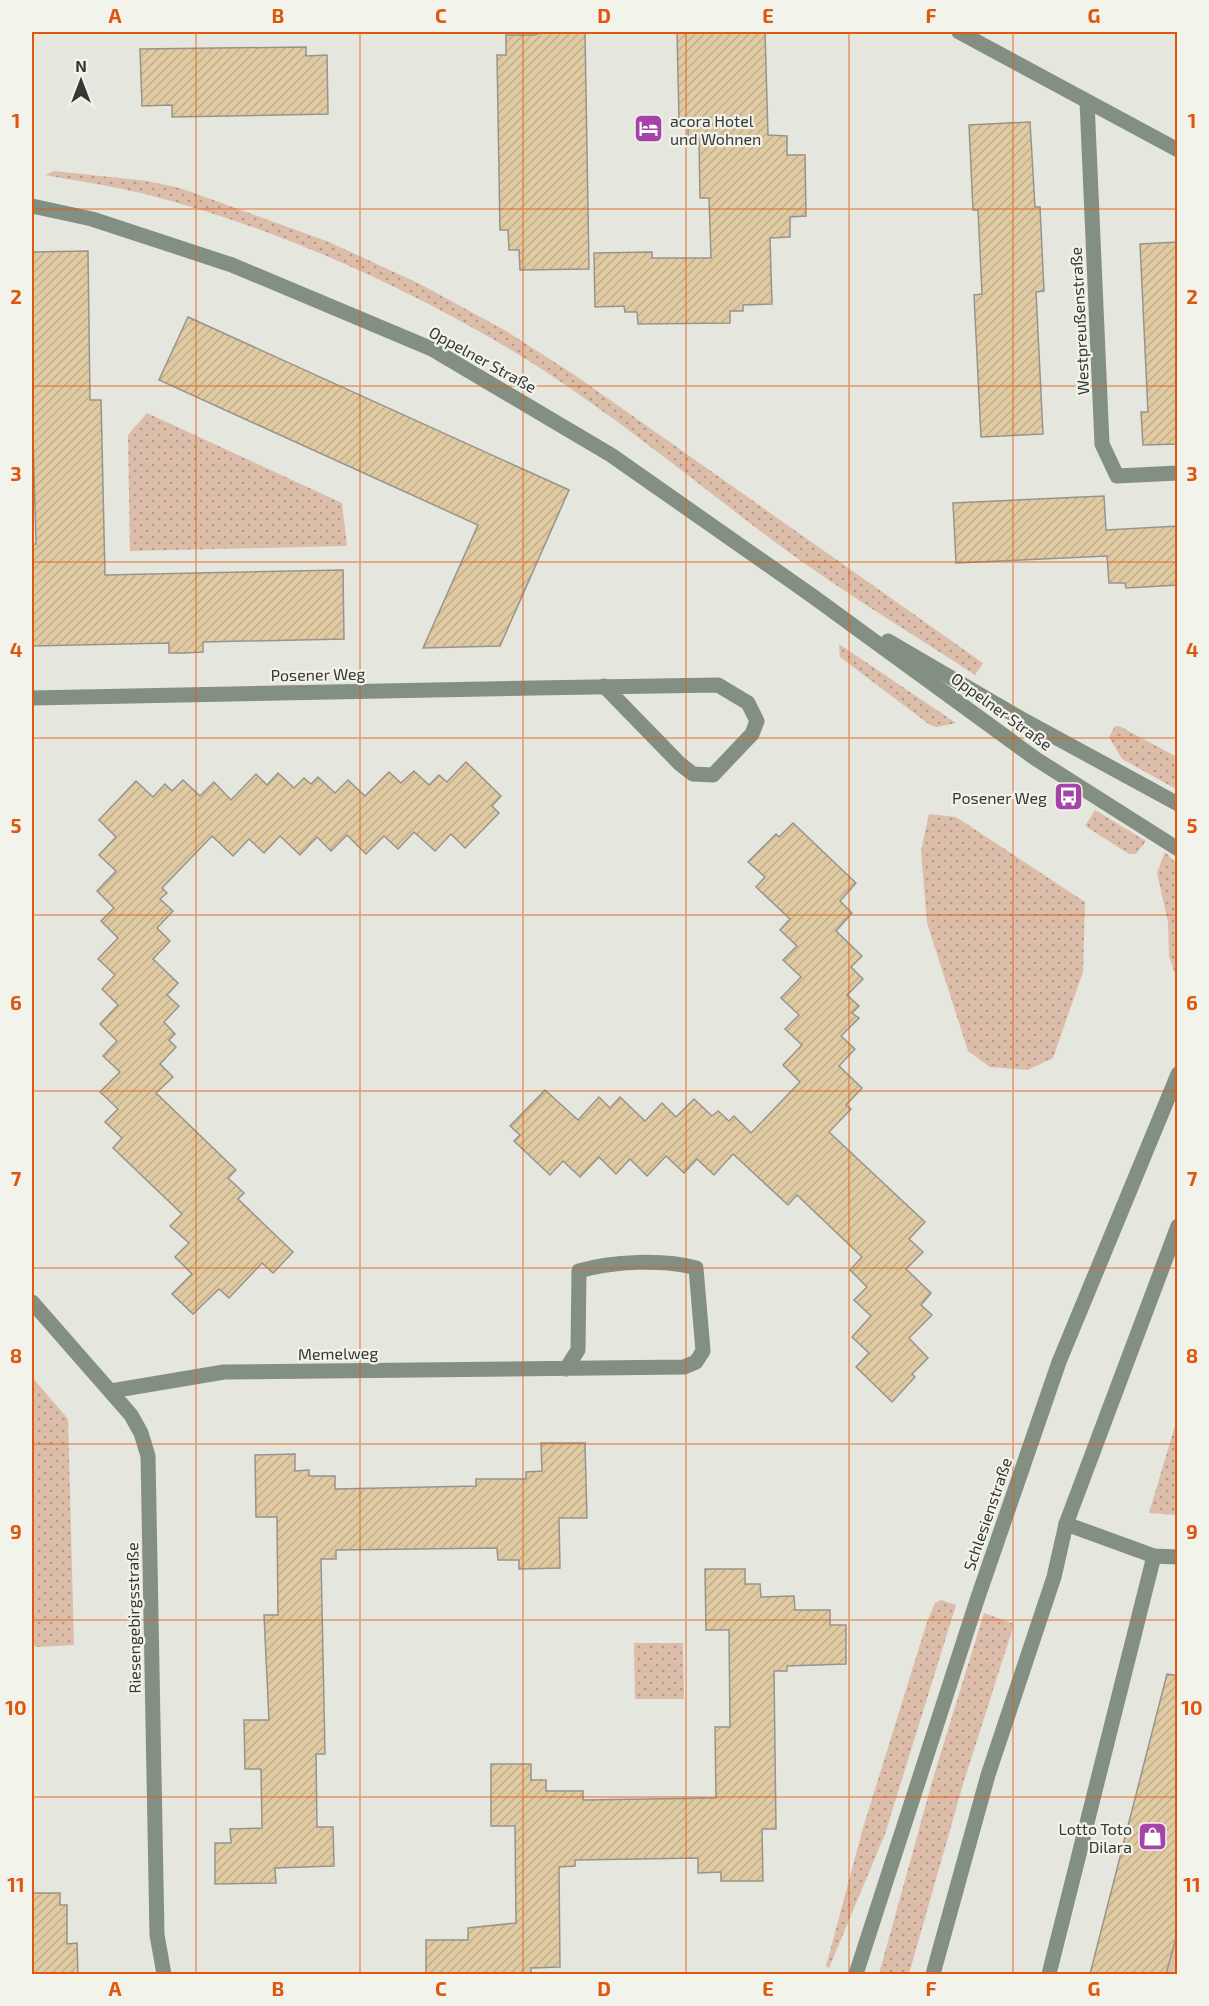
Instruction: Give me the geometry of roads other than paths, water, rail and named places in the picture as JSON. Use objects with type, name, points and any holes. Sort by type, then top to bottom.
[{"type":"street","points":[[959,32],[1178,150]]},
{"type":"street","name":"Westpreußenstraße","points":[[1087,101],[1102,444],[1117,477],[1178,473]]},
{"type":"street","name":"Oppelner Straße","points":[[32,206],[92,219],[232,265],[432,348],[611,455],[811,595],[1036,759],[1178,849]]},
{"type":"street","name":"Oppelner Straße","points":[[811,595],[1020,718],[1178,804]]},
{"type":"street","name":"Posener Weg","points":[[32,698],[604,687],[718,685],[748,703],[757,721],[752,734],[713,775],[693,774],[680,764],[604,687]]},
{"type":"street","name":"Schlesienstraße","points":[[856,1974],[976,1600],[1059,1362],[1178,1074]]},
{"type":"street","points":[[933,1974],[988,1775],[1054,1577],[1066,1524],[1178,1226]]},
{"type":"street","name":"Memelweg","points":[[111,1391],[224,1372],[566,1369],[684,1367],[696,1362],[703,1351],[696,1268],[682,1264],[601,1264],[579,1271],[578,1350],[566,1369]]},
{"type":"street","name":"Riesengebirgsstraße","points":[[32,1302],[111,1391],[141,1433],[148,1456],[158,1935],[164,1974]]},
{"type":"street","points":[[1066,1524],[1154,1556],[1178,1557]]},
{"type":"street","points":[[1049,1974],[1154,1556]]},
{"type":"place","name":"acora Hotel und Wohnen","points":[[649,129]]},
{"type":"place","name":"Posener Weg","points":[[1068,797]]},
{"type":"place","name":"Lotto Toto Dilara","points":[[1153,1837]]}]
